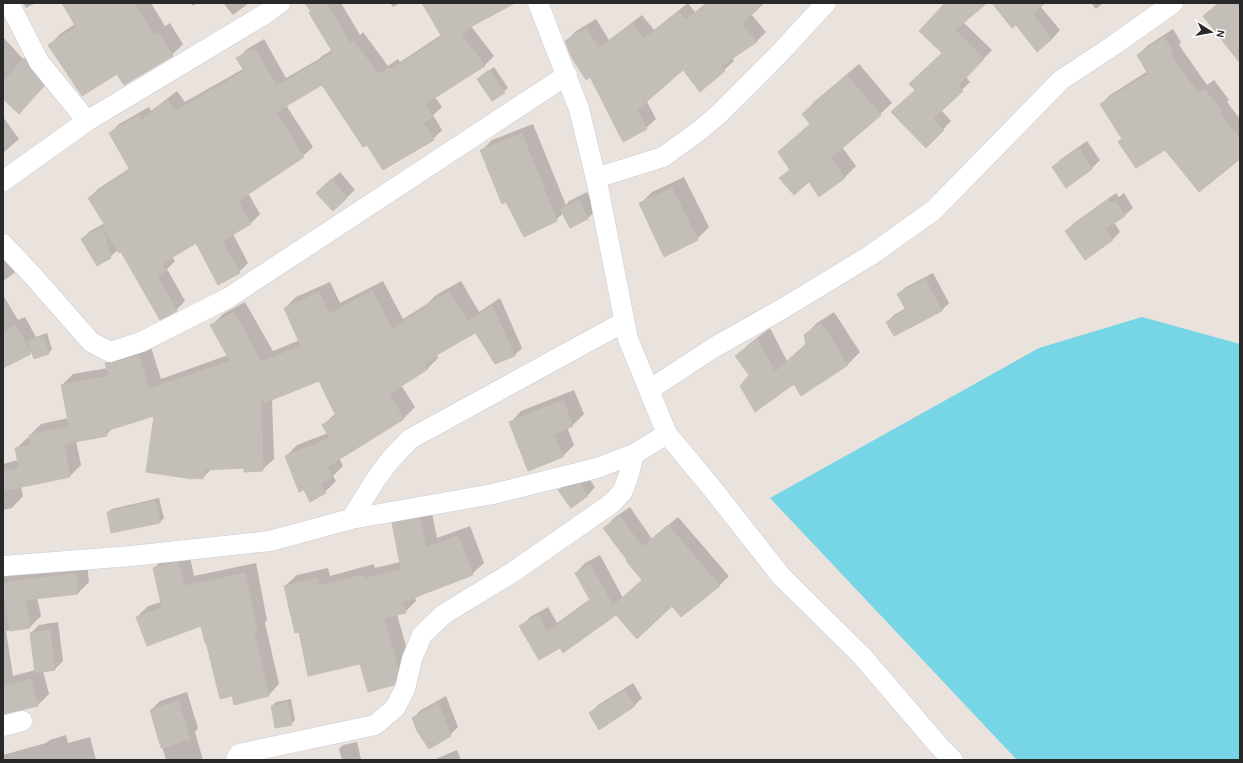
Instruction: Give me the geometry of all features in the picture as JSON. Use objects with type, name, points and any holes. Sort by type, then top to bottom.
[{"type":"street","points":[[9,3],[39,62],[87,121]]},
{"type":"street","points":[[541,3],[579,109],[596,178],[628,339],[667,434],[781,576],[862,656],[939,746],[953,760]]},
{"type":"street","points":[[596,178],[663,157],[699,131],[719,114],[778,55],[826,3]]},
{"type":"street","points":[[649,390],[713,348],[782,309],[871,255],[934,210],[1061,80],[1173,3]]},
{"type":"street","points":[[3,181],[87,121],[267,7]]},
{"type":"street","points":[[3,244],[34,276],[91,342],[110,352],[141,342],[228,298],[567,75]]},
{"type":"street","points":[[351,519],[376,479],[391,459],[410,439],[624,322]]},
{"type":"street","points":[[3,566],[131,556],[270,541],[351,519],[493,494],[597,468],[634,454],[667,434]]},
{"type":"street","points":[[236,760],[239,754],[375,724],[395,708],[405,689],[412,659],[422,635],[444,614],[513,572],[612,503],[623,491],[634,454]]},
{"type":"street","points":[[3,726],[22,721]]},
{"type":"water","points":[[1142,317],[1240,344],[1240,760],[1017,760],[770,498],[1039,348]]},
{"type":"building","points":[[62,3],[134,3],[154,36],[159,33],[173,56],[124,85],[117,74],[82,96],[48,45],[76,27]]},
{"type":"building","points":[[305,3],[326,3],[350,43],[354,41],[378,74],[389,68],[390,70],[442,37],[422,3],[515,3],[465,30],[466,32],[461,34],[485,66],[425,104],[433,117],[423,123],[434,140],[383,170],[367,145],[363,147],[322,85],[276,112],[304,157],[238,201],[251,224],[222,241],[240,273],[218,285],[196,243],[162,264],[166,271],[157,276],[177,311],[160,320],[121,252],[119,253],[103,227],[105,225],[88,198],[130,170],[109,133],[139,115],[142,120],[167,100],[176,111],[244,71],[236,58],[254,48],[277,86],[333,53],[309,13],[311,12]]},
{"type":"building","points":[[708,3],[764,3],[742,24],[757,42],[721,66],[725,71],[700,92],[683,70],[637,110],[647,129],[623,142],[590,77],[586,80],[572,58],[565,41],[586,28],[599,48],[632,24],[644,39],[679,12],[685,20]]},
{"type":"building","points":[[945,3],[987,3],[955,30],[984,59],[958,86],[963,91],[933,119],[944,130],[926,148],[891,112],[915,90],[909,84],[942,53],[919,31]]},
{"type":"building","points":[[992,3],[1045,3],[1032,14],[1052,39],[1037,52],[1016,25],[1012,28]]},
{"type":"building","points":[[1219,3],[1240,3],[1240,63],[1203,16]]},
{"type":"building","points":[[1164,38],[1173,52],[1170,54],[1198,93],[1204,89],[1221,110],[1219,112],[1240,139],[1240,159],[1199,192],[1165,150],[1136,168],[1118,142],[1122,139],[1100,104],[1148,74],[1137,55]]},
{"type":"building","points":[[24,58],[30,69],[44,86],[19,114],[3,99],[3,82]]},
{"type":"building","points":[[489,70],[505,93],[492,101],[477,79]]},
{"type":"building","points":[[847,75],[881,115],[831,158],[845,178],[819,197],[809,182],[794,195],[779,178],[790,170],[778,152],[810,124],[802,114]]},
{"type":"building","points":[[522,134],[557,221],[524,237],[506,202],[502,204],[480,150]]},
{"type":"building","points":[[1079,148],[1092,169],[1066,188],[1052,167]]},
{"type":"building","points":[[331,179],[347,198],[333,211],[316,193]]},
{"type":"building","points":[[672,188],[698,240],[664,257],[639,203]]},
{"type":"building","points":[[579,200],[588,219],[570,228],[560,209]]},
{"type":"building","points":[[1108,200],[1111,204],[1116,201],[1125,216],[1105,229],[1113,240],[1085,260],[1065,231]]},
{"type":"building","points":[[102,227],[111,258],[97,266],[81,239]]},
{"type":"building","points":[[925,279],[942,311],[894,336],[886,322],[906,310],[897,294]]},
{"type":"building","points":[[372,291],[392,329],[425,308],[424,306],[449,292],[475,333],[435,356],[436,358],[424,364],[428,369],[389,394],[404,419],[327,467],[332,478],[320,483],[326,493],[310,502],[304,490],[299,492],[285,456],[330,438],[322,425],[336,416],[319,381],[264,403],[261,396],[263,471],[244,472],[244,468],[205,470],[203,479],[193,479],[146,472],[154,416],[106,431],[107,436],[64,444],[70,477],[3,491],[3,472],[19,468],[15,448],[31,445],[29,435],[69,426],[61,385],[109,376],[105,363],[113,363],[139,355],[149,389],[230,361],[210,325],[234,312],[261,362],[301,346],[284,308],[319,292],[329,314]]},
{"type":"building","points":[[492,306],[515,356],[495,364],[468,321]]},
{"type":"building","points":[[821,323],[848,365],[801,396],[794,384],[755,412],[740,386],[749,375],[735,356],[757,339],[775,372],[806,344],[804,335]]},
{"type":"building","points":[[16,325],[31,354],[3,368],[3,332]]},
{"type":"building","points":[[43,336],[49,354],[34,359],[28,341]]},
{"type":"building","points":[[563,400],[573,426],[554,434],[563,457],[528,471],[509,422]]},
{"type":"building","points":[[580,484],[588,496],[571,508],[558,490]]},
{"type":"building","points":[[155,501],[160,523],[111,533],[107,512]]},
{"type":"building","points":[[620,516],[642,547],[668,525],[720,586],[681,617],[672,606],[637,639],[616,615],[563,653],[560,648],[539,660],[519,626],[538,615],[547,632],[590,600],[575,573],[590,564],[613,606],[642,580],[626,561],[627,560],[603,528]]},
{"type":"building","points":[[420,518],[426,548],[458,536],[473,575],[403,602],[406,613],[384,618],[398,669],[394,685],[368,692],[360,664],[308,676],[299,632],[295,633],[284,586],[317,578],[319,586],[363,575],[364,579],[401,569],[392,523]]},
{"type":"building","points":[[178,562],[184,586],[245,573],[257,632],[254,632],[269,696],[234,705],[232,696],[220,699],[201,626],[147,646],[136,617],[162,608],[153,568]]},
{"type":"building","points":[[76,574],[78,594],[25,600],[30,628],[10,631],[3,593],[3,583]]},
{"type":"building","points":[[50,630],[55,670],[35,673],[30,633]]},
{"type":"building","points":[[31,679],[38,706],[3,714],[3,686]]},
{"type":"building","points":[[625,690],[635,706],[599,730],[589,713]]},
{"type":"building","points":[[178,701],[190,739],[161,748],[150,710]]},
{"type":"building","points":[[287,702],[292,725],[275,728],[271,706]]},
{"type":"building","points":[[438,703],[451,736],[429,749],[417,731],[412,718]]}]
